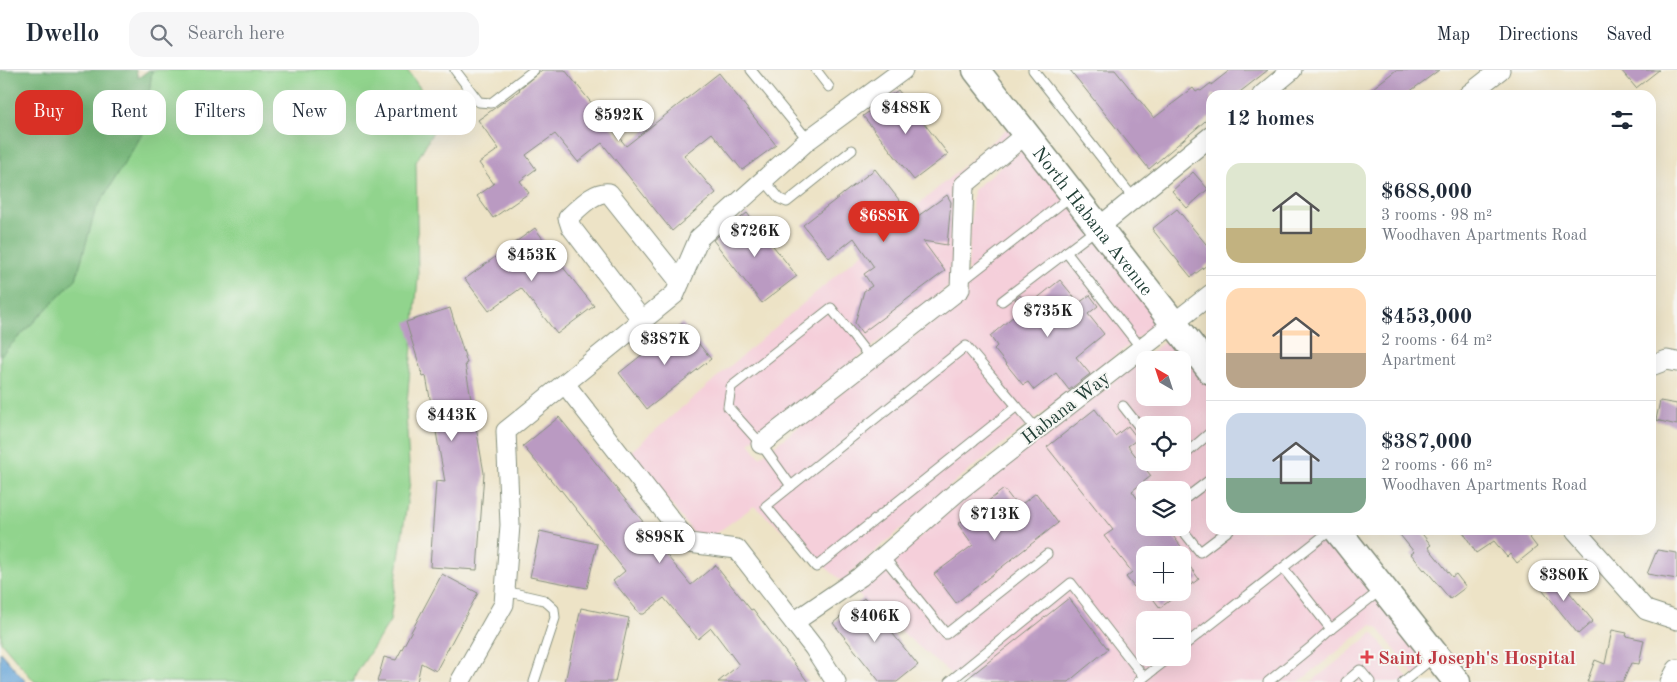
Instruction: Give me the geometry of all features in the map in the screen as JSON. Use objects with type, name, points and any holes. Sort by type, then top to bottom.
[{"type":"street","points":[[460,682],[504,604],[510,525],[506,431],[675,294],[699,238],[808,140],[903,70]]},
{"type":"street","name":"North Habana Avenue","points":[[976,70],[1206,364]]},
{"type":"street","points":[[1268,90],[1292,70]]},
{"type":"street","points":[[1474,90],[1500,70]]},
{"type":"street","points":[[760,444],[960,289],[964,185],[1026,134]]},
{"type":"street","points":[[1099,227],[1206,140]]},
{"type":"street","points":[[642,320],[571,227],[568,218],[571,215],[597,195],[604,192],[609,193],[680,282]]},
{"type":"street","name":"Habana Way","points":[[794,622],[860,577],[957,492],[1206,298]]},
{"type":"street","points":[[1656,364],[1667,360],[1677,362]]},
{"type":"street","points":[[565,384],[689,543],[737,549],[814,648],[836,682]]},
{"type":"street","points":[[1341,535],[1457,682]]},
{"type":"street","points":[[1579,535],[1646,610],[1677,620]]},
{"type":"street","points":[[1670,682],[1677,669]]},
{"type":"lane","points":[[455,70],[479,102],[491,103],[534,70]]},
{"type":"lane","points":[[751,70],[808,140]]},
{"type":"lane","points":[[816,70],[829,87]]},
{"type":"lane","points":[[1033,70],[1134,198]]},
{"type":"lane","points":[[764,180],[780,199],[787,202],[852,150]]},
{"type":"lane","points":[[960,282],[1073,194]]},
{"type":"lane","points":[[1002,301],[1099,227]]},
{"type":"lane","points":[[1066,252],[1141,348]]},
{"type":"lane","points":[[791,486],[760,444],[728,407],[731,387],[831,308],[870,359]]},
{"type":"lane","points":[[1017,406],[816,567],[766,506],[966,346],[1017,406],[1037,430]]},
{"type":"lane","points":[[1123,406],[1136,423]]},
{"type":"lane","points":[[1191,449],[1206,436]]},
{"type":"lane","points":[[1191,494],[1206,483]]},
{"type":"lane","points":[[1187,536],[1200,552],[1222,535]]},
{"type":"lane","points":[[1191,640],[1325,535]]},
{"type":"lane","points":[[883,556],[946,634],[1047,554]]},
{"type":"lane","points":[[1283,568],[1331,629]]},
{"type":"lane","points":[[949,682],[1071,583],[1141,680],[1159,666]]},
{"type":"lane","points":[[1268,682],[1331,629],[1384,588]]},
{"type":"lane","points":[[505,591],[544,600],[554,609],[555,618],[534,682]]},
{"type":"lane","points":[[1403,682],[1436,655]]},
{"type":"lane","points":[[1346,682],[1360,670],[1370,682]]},
{"type":"shaded area","points":[[1010,126],[1015,132],[959,177],[952,284],[749,443],[760,457],[966,296],[973,190],[1026,146],[1161,320],[957,480],[848,575],[860,589],[963,499],[1136,364],[1136,406],[1191,406],[1191,358],[1206,378],[1206,535],[1331,535],[1436,669],[1419,681],[1378,628],[1372,625],[1299,682],[944,682],[952,675],[754,506],[711,537],[695,535],[630,452]]},
{"type":"shaded area","points":[[1173,335],[1185,351],[1153,351]]},
{"type":"shaded area","name":"Saint Joseph's Hospital","points":[[1373,633],[1411,682],[1311,682]]},
{"type":"green space","points":[[0,70],[136,70],[138,78],[152,70],[149,90],[93,90],[93,135],[142,135],[95,211],[76,279],[0,356]]},
{"type":"green space","points":[[152,70],[407,70],[421,90],[356,90],[356,135],[431,135],[416,162],[418,278],[406,414],[410,482],[390,621],[356,674],[353,682],[35,682],[1,642],[0,356],[76,279],[95,211],[142,135],[166,135],[166,90],[149,90]]},
{"type":"water","points":[[0,652],[26,682],[0,682]]},
{"type":"building","points":[[542,70],[565,70],[626,146],[719,73],[776,145],[742,170],[712,133],[684,155],[716,193],[672,231],[602,143],[578,162],[555,134],[526,155],[536,169],[520,181],[529,193],[493,218],[477,196],[494,184],[479,163],[499,149],[478,120],[520,90]]},
{"type":"building","points":[[1070,70],[1115,70],[1154,118],[1193,88],[1196,92],[1201,91],[1230,70],[1268,70],[1242,90],[1206,90],[1206,120],[1149,169]]},
{"type":"building","points":[[1396,70],[1439,70],[1412,90],[1370,90]]},
{"type":"building","points":[[1621,70],[1659,70],[1636,88]]},
{"type":"building","points":[[898,90],[948,154],[914,180],[863,116]]},
{"type":"building","points":[[875,169],[914,219],[947,195],[951,202],[947,245],[923,241],[945,271],[862,333],[855,323],[864,291],[872,286],[864,274],[874,267],[854,238],[829,258],[803,225]]},
{"type":"building","points":[[1193,172],[1206,187],[1206,191],[1187,208],[1172,191]]},
{"type":"building","points":[[1177,209],[1206,244],[1206,266],[1191,277],[1152,229]]},
{"type":"building","points":[[747,213],[797,276],[762,303],[713,240]]},
{"type":"building","points":[[535,228],[558,261],[594,306],[557,334],[521,288],[489,311],[465,279]]},
{"type":"building","points":[[1060,280],[1079,303],[1090,295],[1098,306],[1088,314],[1104,334],[1076,357],[1090,374],[1069,390],[1056,373],[1034,390],[1028,382],[1023,385],[994,349],[997,346],[990,336],[1021,310],[1015,299],[1020,295],[1030,304]]},
{"type":"building","points":[[450,308],[467,363],[465,364],[484,473],[477,570],[430,567],[436,481],[445,482],[426,376],[423,377],[406,322]]},
{"type":"building","points":[[682,323],[711,359],[647,409],[619,373]]},
{"type":"building","points":[[1660,401],[1677,404],[1677,425],[1656,420]]},
{"type":"building","points":[[1095,409],[1115,436],[1128,426],[1136,436],[1136,440],[1128,446],[1136,456],[1136,471],[1147,471],[1151,476],[1145,481],[1136,481],[1136,488],[1132,491],[1136,497],[1136,536],[1173,536],[1181,546],[1136,546],[1136,586],[1134,587],[1126,577],[1132,572],[1104,536],[1113,530],[1047,447]]},
{"type":"building","points":[[559,417],[657,539],[655,541],[691,585],[715,565],[751,610],[753,609],[808,682],[718,682],[739,665],[711,628],[698,639],[664,598],[644,614],[640,614],[613,581],[625,571],[561,490],[523,446]]},
{"type":"building","points":[[1004,489],[1018,507],[1036,493],[1058,523],[956,603],[934,574],[973,545],[958,524]]},
{"type":"building","points":[[540,531],[597,544],[587,588],[530,577]]},
{"type":"building","points":[[1400,535],[1423,535],[1431,545],[1428,547],[1452,577],[1456,574],[1466,587],[1450,599],[1411,554],[1414,552]]},
{"type":"building","points":[[1465,535],[1528,535],[1537,547],[1517,563],[1510,554],[1507,557],[1494,541],[1476,553]]},
{"type":"building","points":[[1657,550],[1677,553],[1677,579],[1647,574]]},
{"type":"building","points":[[1191,568],[1199,579],[1191,585]]},
{"type":"building","points":[[1548,570],[1556,576],[1593,621],[1578,634],[1535,580]]},
{"type":"building","points":[[442,574],[478,593],[436,671],[421,663],[417,682],[377,682],[384,657],[396,660]]},
{"type":"building","points":[[864,598],[918,665],[897,682],[880,682],[833,623]]},
{"type":"building","points":[[1069,598],[1108,649],[1068,682],[963,682]]},
{"type":"building","points":[[1155,601],[1169,601],[1160,608]]},
{"type":"building","points":[[581,608],[629,618],[615,682],[565,682]]},
{"type":"building","points":[[1612,630],[1627,633],[1626,636],[1644,640],[1639,664],[1631,663],[1623,682],[1587,682],[1595,660],[1605,664]]},
{"type":"place","name":"Saint Joseph's Hospital","points":[[1367,657]]}]
